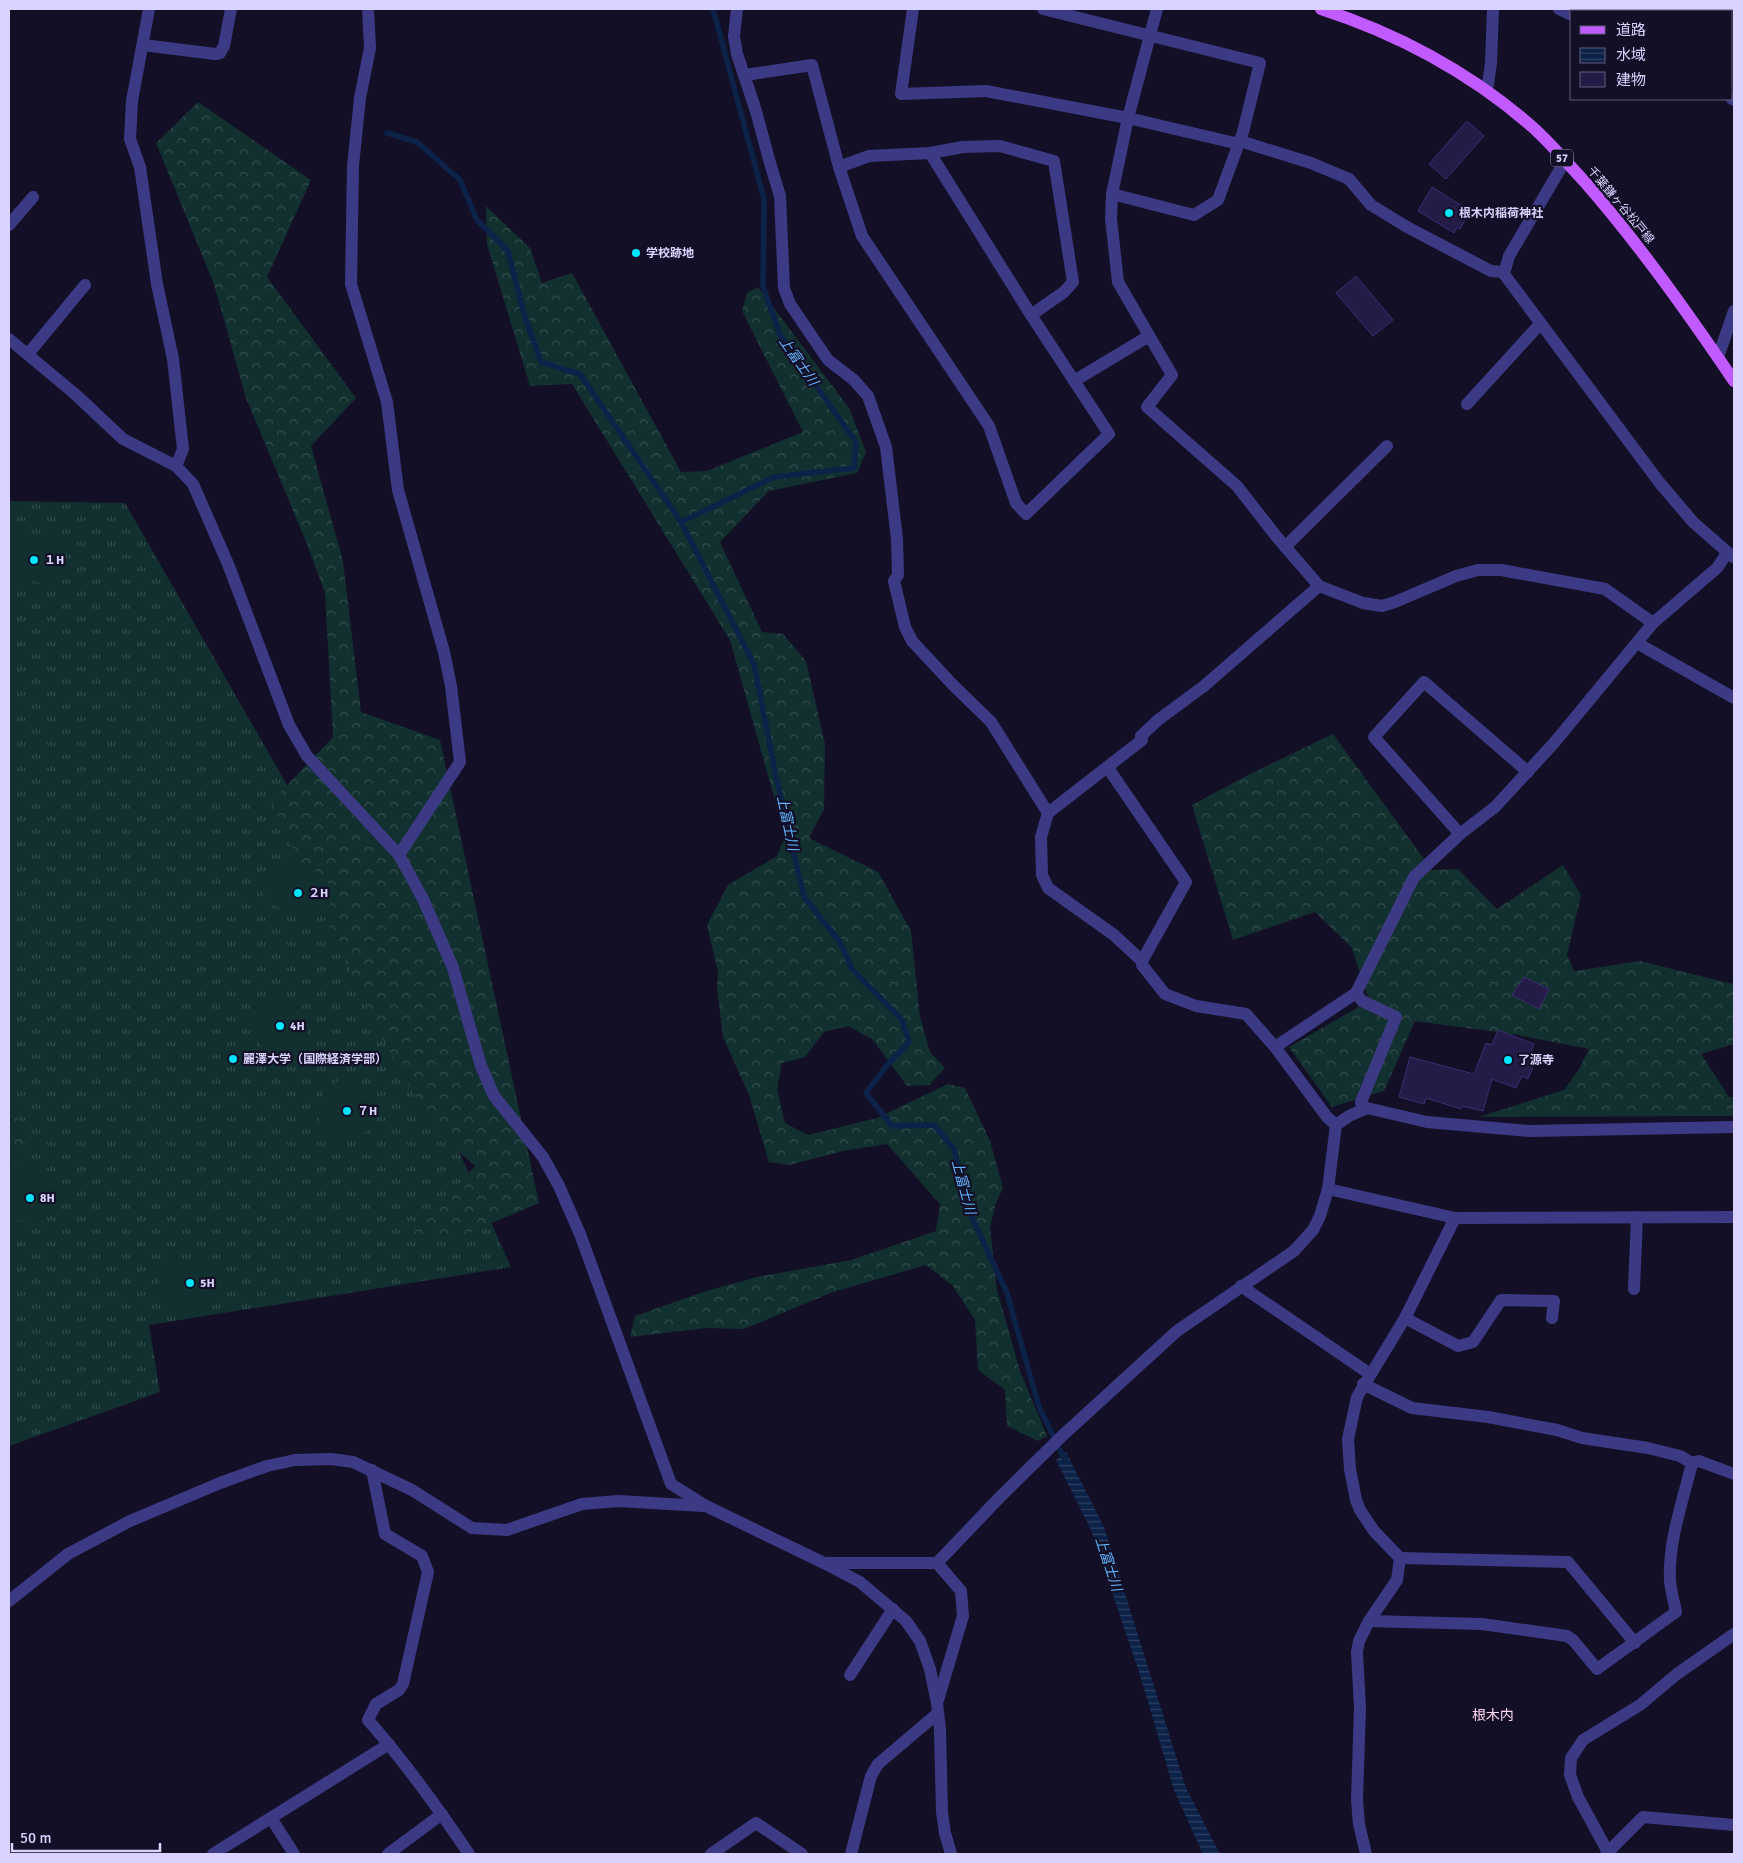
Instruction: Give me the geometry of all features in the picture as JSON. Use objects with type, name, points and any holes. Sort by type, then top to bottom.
[{"type":"main road","name":"千葉鎌ヶ谷松戸線","points":[[1324,9],[1392,37],[1460,73],[1530,124],[1605,205],[1643,252],[1734,381]]},
{"type":"street","points":[[149,9],[132,101],[130,139],[140,167],[157,284],[173,359],[183,449],[176,466]]},
{"type":"street","points":[[143,45],[215,54],[220,53],[224,46],[231,9]]},
{"type":"street","points":[[368,9],[370,48],[360,98],[353,166],[350,284],[387,402],[398,490],[444,652],[451,686],[460,762],[399,855]]},
{"type":"street","points":[[737,9],[734,36],[737,54],[745,75],[780,196],[784,288],[790,304],[828,360],[854,380],[868,396],[886,447],[897,539],[898,575],[894,581],[905,627],[912,641],[991,722],[1048,813]]},
{"type":"street","points":[[913,9],[901,94],[986,91],[1128,118],[1239,143],[1311,163],[1349,179],[1371,205],[1406,227],[1491,271],[1504,272]]},
{"type":"street","points":[[1043,9],[1260,63],[1239,143],[1218,200],[1194,214],[1112,194]]},
{"type":"street","points":[[1157,9],[1128,118],[1112,194],[1111,219],[1118,282],[1172,375],[1147,407],[1237,486],[1285,547],[1319,586],[1363,603],[1382,606],[1456,576],[1478,570],[1501,570],[1605,590],[1652,623]]},
{"type":"street","points":[[1487,91],[1491,63],[1493,9]]},
{"type":"street","points":[[745,75],[812,65],[838,167],[862,236],[989,426],[1016,503],[1026,514],[1109,434],[1030,315],[930,153]]},
{"type":"street","points":[[838,167],[869,156],[930,153],[962,148],[1000,146],[1054,161],[1072,282],[1064,292],[1030,315]]},
{"type":"street","points":[[1275,1047],[1356,994],[1414,877],[1460,834],[1495,807],[1554,743],[1652,623],[1731,555],[1693,522],[1659,482],[1504,274],[1509,256],[1565,161]]},
{"type":"street","points":[[9,226],[33,197]]},
{"type":"street","points":[[28,354],[85,285]]},
{"type":"street","points":[[1718,357],[1734,311]]},
{"type":"street","points":[[1467,404],[1540,324]]},
{"type":"street","points":[[1074,381],[1149,336]]},
{"type":"street","points":[[9,339],[75,394],[123,438],[176,466],[193,484],[228,564],[289,725],[307,756],[399,855],[423,899],[452,968],[482,1066],[494,1096],[543,1157],[559,1186],[580,1234],[671,1484],[706,1506],[860,1582],[906,1621],[920,1641],[930,1669],[938,1708],[942,1812],[951,1854]]},
{"type":"street","points":[[1285,547],[1387,446]]},
{"type":"street","points":[[1319,586],[1204,686],[1158,720],[1141,736],[1142,740],[1048,813],[1041,837],[1042,875],[1048,888],[1114,935],[1142,961],[1142,965],[1165,994],[1196,1006],[1246,1014],[1275,1047],[1327,1117],[1336,1125]]},
{"type":"street","points":[[1637,643],[1734,698]]},
{"type":"street","points":[[1460,834],[1374,737],[1424,682],[1528,772]]},
{"type":"street","points":[[1108,768],[1186,882],[1142,961]]},
{"type":"street","points":[[1356,994],[1362,1001],[1396,1016],[1361,1102],[1362,1110]]},
{"type":"street","points":[[824,1563],[937,1563],[1062,1436],[1177,1331],[1294,1251],[1313,1230],[1328,1189],[1336,1125],[1349,1116],[1367,1108],[1426,1122],[1529,1131],[1734,1127]]},
{"type":"street","points":[[1328,1189],[1455,1218],[1734,1216]]},
{"type":"street","points":[[1634,1289],[1637,1217]]},
{"type":"street","points":[[1455,1218],[1404,1318],[1356,1396],[1348,1439],[1350,1469],[1356,1500],[1360,1510],[1374,1531],[1400,1558],[1568,1562],[1635,1643]]},
{"type":"street","points":[[1241,1286],[1366,1379],[1412,1408],[1488,1417],[1557,1430],[1582,1438],[1648,1448],[1680,1456],[1692,1462],[1699,1461],[1734,1474]]},
{"type":"street","points":[[1404,1318],[1458,1346],[1473,1342],[1501,1300],[1554,1301],[1552,1318]]},
{"type":"street","points":[[9,1601],[68,1554],[130,1522],[220,1483],[267,1466],[295,1460],[331,1459],[353,1462],[412,1490],[472,1528],[507,1530],[582,1504],[618,1501],[706,1506]]},
{"type":"street","points":[[1369,1621],[1482,1624],[1567,1636],[1573,1640],[1597,1669],[1676,1612],[1670,1582],[1672,1556],[1675,1531],[1692,1462]]},
{"type":"street","points":[[372,1470],[385,1534],[422,1556],[428,1572],[403,1684],[399,1690],[376,1704],[368,1720],[389,1744],[442,1814],[469,1854]]},
{"type":"street","points":[[1366,1854],[1357,1800],[1360,1717],[1357,1652],[1359,1641],[1369,1621],[1384,1598],[1394,1587],[1397,1580],[1400,1558]]},
{"type":"street","points":[[851,1854],[871,1776],[878,1764],[938,1708],[963,1616],[961,1591],[937,1563]]},
{"type":"street","points":[[850,1675],[893,1609]]},
{"type":"street","points":[[1734,1634],[1677,1674],[1640,1705],[1583,1740],[1571,1758],[1570,1775],[1578,1797],[1608,1854],[1621,1837],[1643,1817],[1734,1825]]},
{"type":"street","points":[[213,1854],[389,1744]]},
{"type":"street","points":[[388,1854],[442,1814]]},
{"type":"street","points":[[271,1818],[294,1854]]},
{"type":"street","points":[[711,1854],[756,1823],[802,1854]]},
{"type":"green space","points":[[198,102],[311,180],[267,277],[356,398],[311,446],[343,561],[361,712],[440,740],[539,1203],[464,1235],[412,1234],[475,1166],[434,1130],[380,1034],[271,802],[333,737],[325,593],[307,544],[246,398],[214,284],[156,143]]},
{"type":"green space","points":[[486,206],[530,248],[542,283],[572,273],[681,472],[707,471],[803,432],[742,311],[747,293],[758,287],[849,408],[866,452],[857,473],[769,491],[720,542],[762,632],[783,634],[806,661],[825,744],[824,809],[809,838],[878,872],[911,931],[920,1017],[930,1052],[945,1068],[929,1085],[907,1086],[872,1039],[848,1026],[824,1032],[805,1057],[782,1063],[777,1089],[785,1123],[808,1135],[877,1118],[948,1084],[965,1088],[990,1141],[1003,1188],[996,1203],[990,1227],[997,1290],[1020,1371],[1047,1436],[1038,1441],[1007,1426],[1005,1390],[978,1370],[975,1320],[953,1286],[926,1265],[833,1292],[744,1329],[706,1328],[630,1337],[635,1316],[706,1291],[757,1277],[851,1260],[936,1231],[940,1204],[887,1144],[843,1151],[789,1165],[769,1162],[749,1095],[723,1037],[717,988],[718,972],[707,925],[728,885],[777,856],[785,836],[730,640],[572,384],[530,386],[487,244]]},
{"type":"green space","name":"麗澤大学（国際経済学部）","points":[[9,501],[125,503],[317,837],[511,1267],[149,1325],[160,1392],[9,1446]]},
{"type":"green space","name":"１H","points":[[23,534],[40,534],[55,541],[59,553],[58,571],[42,583],[24,578],[9,567],[9,549]]},
{"type":"green space","points":[[1333,734],[1432,870],[1458,869],[1497,909],[1563,865],[1581,895],[1567,955],[1574,971],[1640,961],[1733,984],[1734,1044],[1701,1054],[1729,1097],[1734,1097],[1734,1116],[1479,1117],[1564,1090],[1579,1069],[1589,1049],[1513,1034],[1415,1021],[1384,1091],[1332,1107],[1289,1047],[1369,1001],[1352,948],[1315,912],[1233,940],[1192,805],[1250,774]]},
{"type":"green space","name":"２H","points":[[296,865],[311,869],[326,880],[334,899],[325,911],[307,916],[286,912],[269,901],[257,886],[274,870],[283,866]]},
{"type":"green space","name":"4H","points":[[267,997],[288,1000],[308,1016],[308,1032],[299,1052],[286,1056],[273,1056],[260,1044],[249,1021],[253,1007]]},
{"type":"green space","name":"７H","points":[[344,1078],[363,1084],[377,1097],[375,1112],[370,1126],[366,1132],[354,1139],[333,1137],[319,1123],[318,1107],[321,1097],[331,1086]]},
{"type":"green space","points":[[9,1108],[24,1127],[25,1152],[13,1155],[16,1173],[9,1229]]},
{"type":"green space","name":"8H","points":[[22,1166],[46,1172],[51,1179],[54,1190],[49,1206],[27,1221],[9,1216],[9,1170],[10,1167]]},
{"type":"green space","name":"5H","points":[[175,1260],[200,1262],[217,1273],[223,1290],[213,1302],[204,1308],[177,1311],[163,1299],[159,1289],[160,1279]]},
{"type":"water","points":[[1066,1452],[1104,1527],[1186,1788],[1220,1854],[1203,1854],[1174,1790],[1140,1675],[1091,1530],[1056,1460]]},
{"type":"building","points":[[1467,121],[1484,136],[1446,179],[1429,164]]},
{"type":"building","points":[[1432,187],[1470,211],[1460,229],[1457,227],[1454,233],[1418,211]]},
{"type":"building","points":[[1356,276],[1393,320],[1373,336],[1336,293]]},
{"type":"building","points":[[1524,977],[1549,989],[1539,1009],[1512,995]]},
{"type":"building","points":[[1498,1030],[1534,1044],[1529,1057],[1536,1060],[1528,1079],[1522,1076],[1516,1088],[1492,1079],[1483,1111],[1462,1106],[1461,1109],[1426,1098],[1424,1104],[1399,1097],[1410,1057],[1474,1074],[1486,1043],[1492,1045]]},
{"type":"waterway","name":"上富士川","points":[[713,9],[764,199],[763,286],[780,335],[856,442],[854,468],[774,477],[681,522],[754,664],[776,777],[804,897],[840,942],[852,969],[902,1020],[909,1042],[887,1065],[866,1093],[892,1126],[934,1125],[954,1149],[968,1209],[1007,1293],[1039,1407],[1066,1462]]},
{"type":"waterway","name":"上富士川","points":[[387,133],[417,142],[460,180],[477,220],[508,251],[524,314],[541,362],[580,374],[681,522]]},
{"type":"place","name":"根木内稲荷神社","points":[[1449,213]]},
{"type":"place","name":"学校跡地","points":[[636,253]]},
{"type":"place","name":"１H","points":[[34,560]]},
{"type":"place","name":"２H","points":[[298,893]]},
{"type":"place","name":"4H","points":[[280,1026]]},
{"type":"place","name":"麗澤大学（国際経済学部）","points":[[233,1059]]},
{"type":"place","name":"了源寺","points":[[1508,1060]]},
{"type":"place","name":"７H","points":[[347,1111]]},
{"type":"place","name":"8H","points":[[30,1198]]},
{"type":"place","name":"5H","points":[[190,1283]]},
{"type":"district","name":"根木内","points":[[1493,1715]]}]
